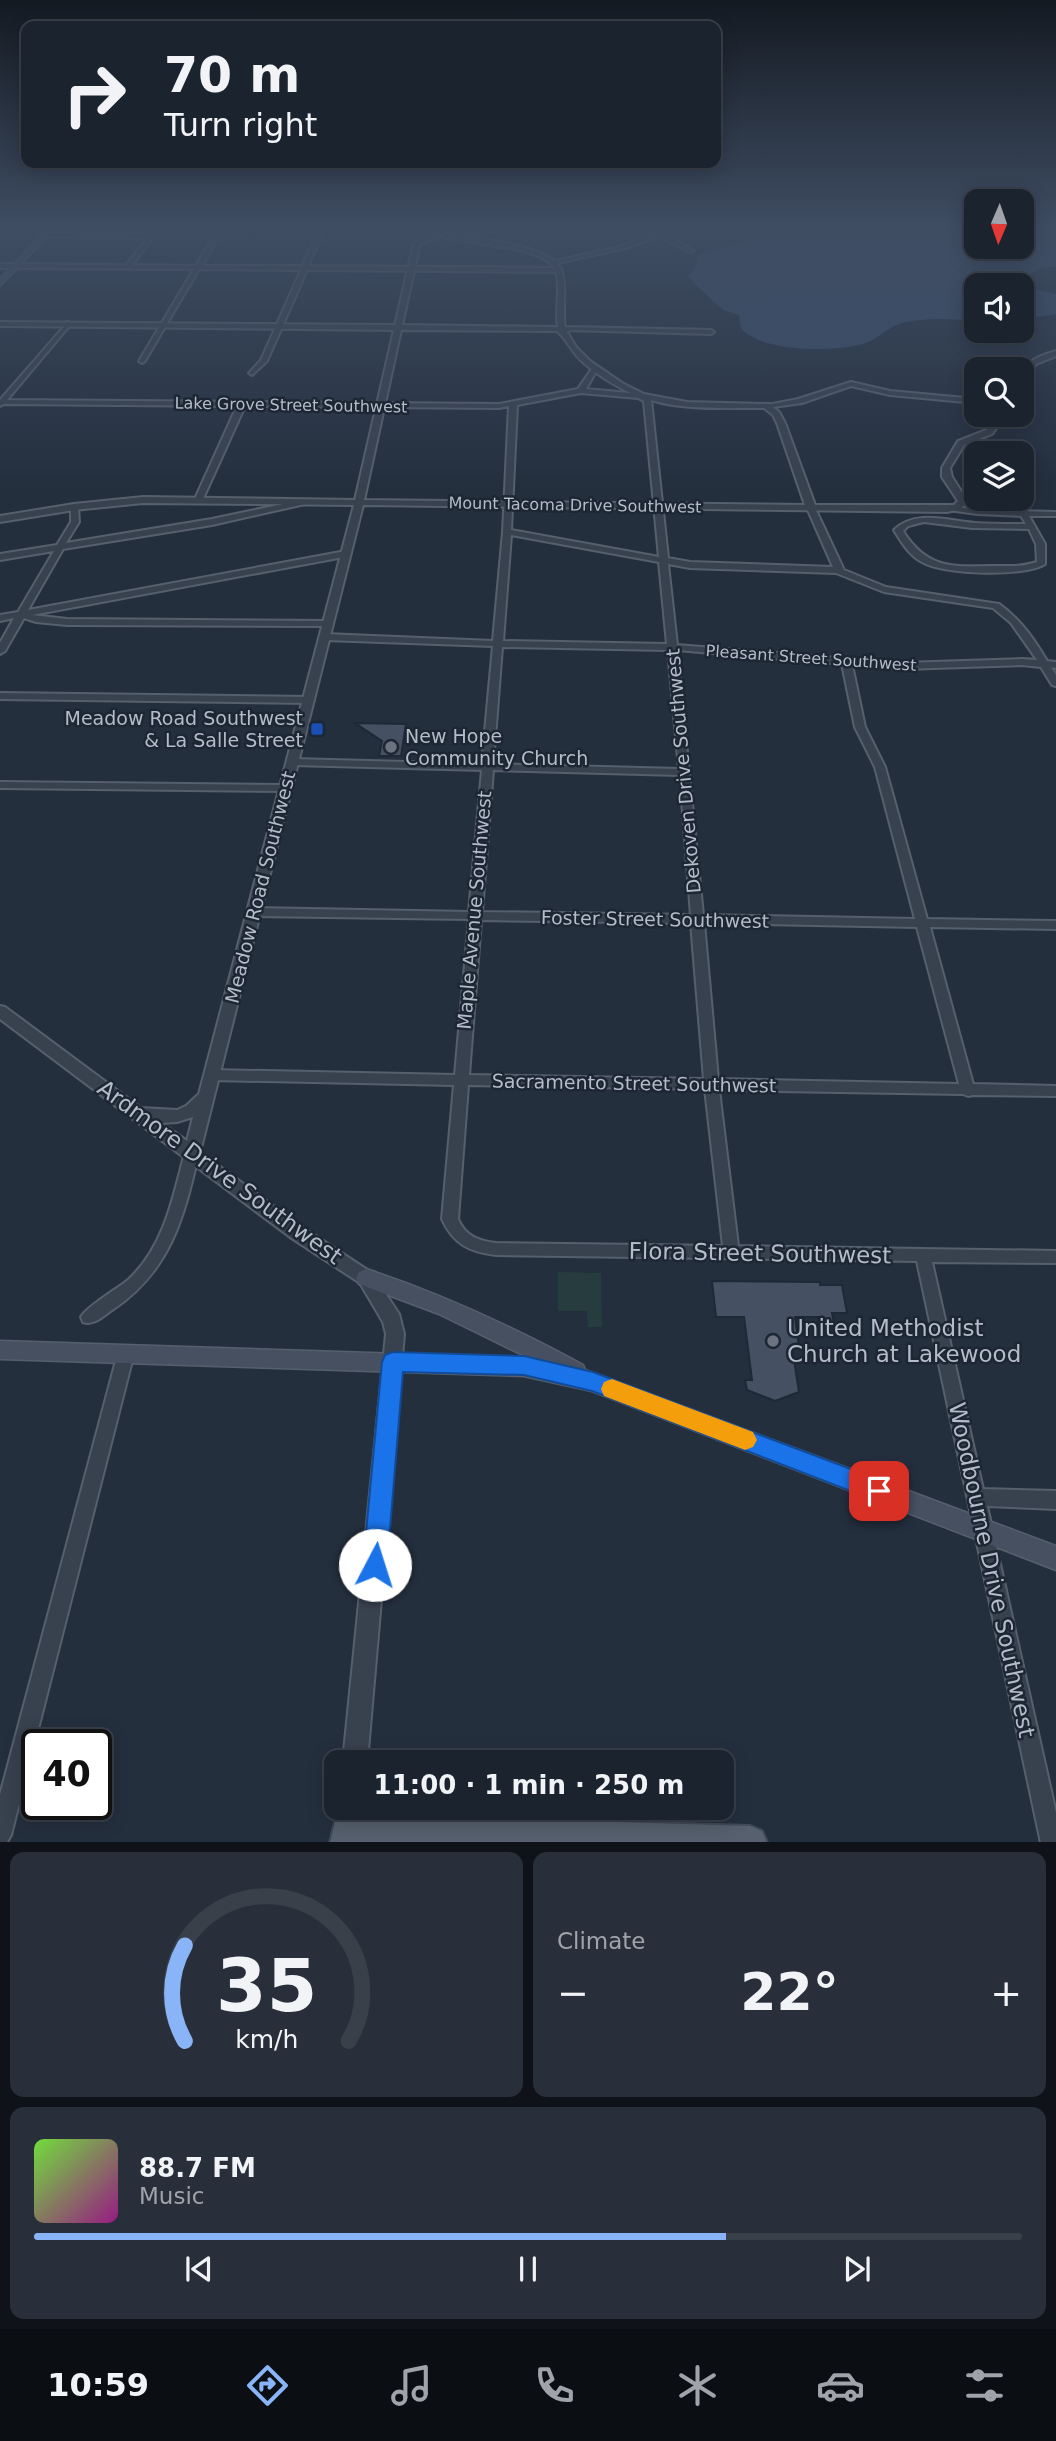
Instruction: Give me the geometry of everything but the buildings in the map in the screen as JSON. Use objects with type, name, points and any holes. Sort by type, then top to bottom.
[{"type":"main road","points":[[366,1278],[404,1290],[517,1339],[593,1381],[1056,1558]]},
{"type":"main road","points":[[0,1350],[524,1366],[593,1381]]},
{"type":"main road","points":[[349,1827],[490,1839],[685,1842]]},
{"type":"street","points":[[142,361],[170,314]]},
{"type":"street","points":[[251,373],[263,363],[285,314]]},
{"type":"street","name":"Meadow Road Southwest","points":[[89,1317],[123,1293],[158,1258],[177,1214],[327,631],[402,314]]},
{"type":"street","points":[[559,314],[571,347],[595,368],[640,396]]},
{"type":"street","points":[[0,324],[711,332]]},
{"type":"street","points":[[1,402],[68,324]]},
{"type":"street","points":[[1034,362],[1056,353]]},
{"type":"street","points":[[581,390],[595,368]]},
{"type":"street","points":[[851,384],[890,393],[964,400]]},
{"type":"street","name":"Lake Grove Street Southwest","points":[[1,402],[513,405],[581,390],[680,403],[766,406],[799,401],[851,384]]},
{"type":"street","name":"Dekoven Drive Southwest","points":[[640,396],[647,400],[658,506],[656,512],[685,772],[711,1084],[731,1252]]},
{"type":"street","points":[[198,500],[242,404]]},
{"type":"street","name":"Maple Avenue Southwest","points":[[465,1242],[452,1227],[450,1219],[507,532],[513,405]]},
{"type":"street","points":[[766,406],[776,414],[781,423],[811,508],[837,570]]},
{"type":"street","points":[[952,508],[963,502],[947,477],[949,463],[961,443],[989,432],[993,427]]},
{"type":"street","name":"Mount Tacoma Drive Southwest","points":[[0,519],[74,507],[135,501],[198,500],[952,508]]},
{"type":"street","points":[[0,557],[212,522],[302,502]]},
{"type":"street","points":[[0,651],[75,522],[74,507]]},
{"type":"street","points":[[952,508],[1056,514]]},
{"type":"street","points":[[1020,514],[1028,527],[1039,535],[1043,556],[1041,565],[1029,568],[954,571],[925,561],[913,552],[898,530],[904,525],[939,520],[971,525],[1028,527]]},
{"type":"street","points":[[507,532],[663,562],[837,570],[884,589],[996,607],[1008,615],[1056,683]]},
{"type":"street","points":[[0,618],[346,554]]},
{"type":"street","name":"Pleasant Street Southwest","points":[[21,614],[36,619],[67,622],[327,631],[497,644],[672,647],[928,667],[1041,662],[1056,664]]},
{"type":"street","points":[[846,662],[860,727],[880,767],[968,1091]]},
{"type":"street","points":[[0,696],[309,700]]},
{"type":"street","points":[[293,762],[685,772]]},
{"type":"street","points":[[0,785],[286,788]]},
{"type":"street","name":"Foster Street Southwest","points":[[254,912],[1056,925]]},
{"type":"street","name":"Ardmore Drive Southwest","points":[[0,1011],[296,1232],[366,1278],[392,1320],[396,1334],[356,1750]]},
{"type":"street","name":"Sacramento Street Southwest","points":[[212,1075],[1056,1091]]},
{"type":"street","points":[[135,1110],[157,1116],[177,1116],[196,1110],[207,1095]]},
{"type":"street","name":"Flora Street Southwest","points":[[465,1242],[496,1249],[1056,1258]]},
{"type":"street","name":"Woodbourne Drive Southwest","points":[[923,1255],[1052,1842]]},
{"type":"street","points":[[0,1835],[3,1814],[126,1353]]},
{"type":"street","points":[[976,1497],[1056,1500]]},
{"type":"green space","points":[[558,1272],[601,1273],[602,1327],[588,1327],[587,1311],[558,1311]]},
{"type":"water","points":[[736,314],[964,314],[964,321],[914,321],[900,324],[863,344],[820,349],[771,344],[746,333],[741,327],[739,315]]},
{"type":"water","points":[[1034,314],[1056,314],[1034,317]]},
{"type":"slow traffic","points":[[612,1389],[745,1440]]},
{"type":"place","name":"Meadow Road Southwest & La Salle Street","points":[[317,729]]},
{"type":"place","name":"New Hope Community Church","points":[[391,747]]},
{"type":"place","name":"United Methodist Church at Lakewood","points":[[773,1341]]},
{"type":"route","points":[[375,1565],[393,1362],[524,1366],[593,1381],[879,1491]]}]
